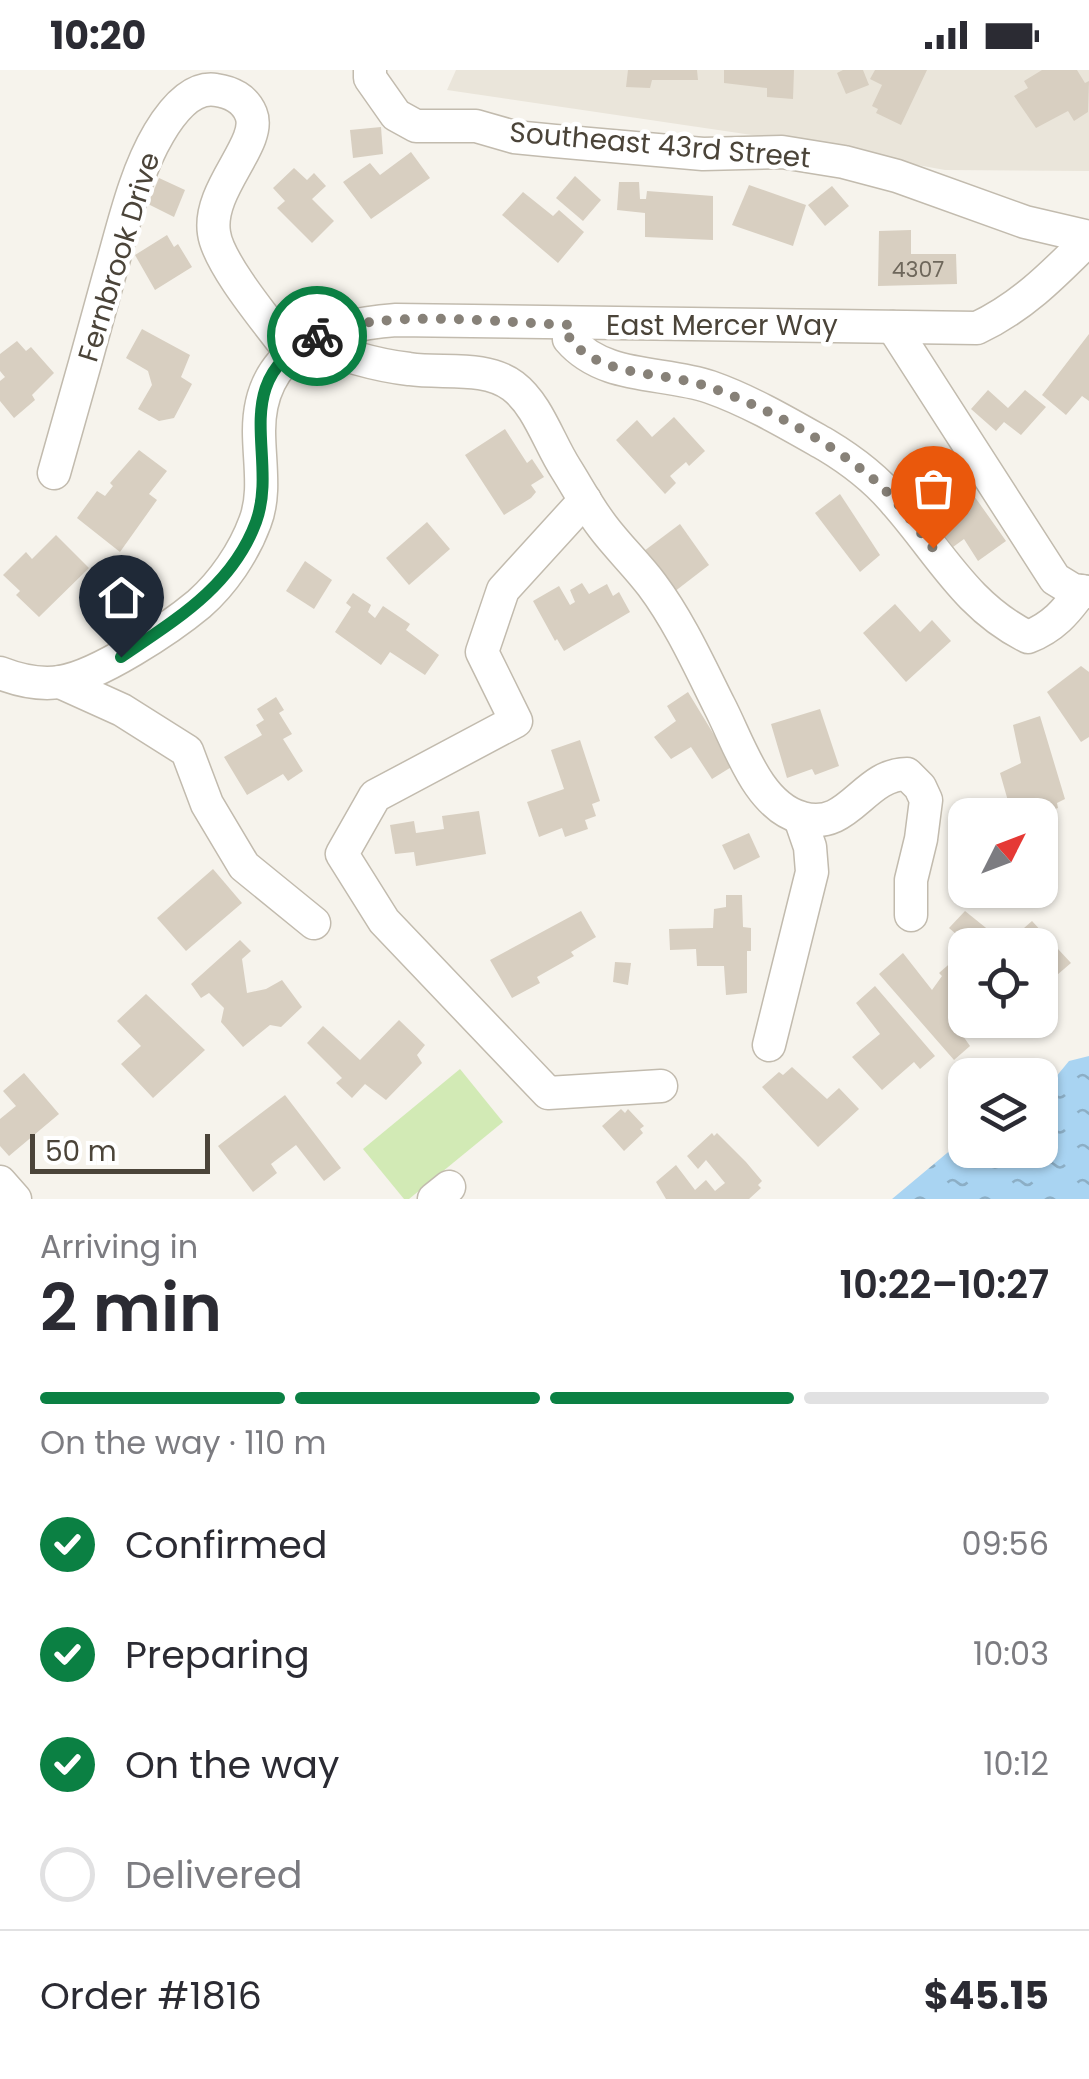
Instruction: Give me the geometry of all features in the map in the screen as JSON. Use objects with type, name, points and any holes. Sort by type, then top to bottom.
[{"type":"street","name":"Southeast 43rd Street","points":[[370,70],[370,78],[396,116],[416,126],[476,126],[514,136],[703,154],[782,152],[844,162],[896,176],[1025,222],[1089,238]]},
{"type":"street","name":"Fernbrook Drive","points":[[54,473],[130,202],[158,134],[188,97],[200,90],[211,88],[230,93],[250,112],[254,125],[214,209],[214,234],[221,254],[299,348]]},
{"type":"street","name":"East Mercer Way","points":[[299,348],[356,323],[396,320],[977,328],[1004,315],[1046,282],[1089,238]]},
{"type":"street","points":[[572,325],[569,339],[580,352],[608,366],[709,386],[830,448],[873,479],[895,501],[981,607],[999,623],[1028,637],[1044,631],[1063,616],[1085,592]]},
{"type":"street","points":[[893,327],[1054,580],[1085,592]]},
{"type":"street","points":[[60,682],[121,657],[199,604],[226,574],[244,546],[259,510],[262,403],[278,368],[299,348],[412,370],[489,374],[512,386],[530,403],[550,444],[602,526],[654,587],[754,774],[776,804],[800,818],[826,822],[848,810],[868,787],[890,774],[907,774],[920,787],[926,800],[910,880],[911,915]]},
{"type":"street","points":[[586,500],[503,590],[482,652],[516,721],[375,796],[342,854],[384,922],[548,1093],[661,1086]]},
{"type":"street","points":[[0,673],[20,681],[60,682],[122,710],[188,751],[207,804],[244,866],[314,922]]},
{"type":"street","points":[[769,1045],[812,872],[810,847],[800,818]]},
{"type":"street","points":[[0,1182],[15,1199]]},
{"type":"shaded area","points":[[456,70],[1089,70],[1089,171],[945,170],[752,135],[447,90]]},
{"type":"green space","points":[[460,1069],[503,1122],[409,1199],[404,1199],[363,1149]]},
{"type":"water","points":[[1089,1056],[1089,1199],[892,1199],[948,1152],[948,1168],[1058,1168],[1058,1074],[1069,1061]]},
{"type":"building","points":[[628,70],[697,70],[698,80],[652,80],[650,88],[626,87]]},
{"type":"building","points":[[724,70],[794,70],[793,99],[767,97],[767,88],[724,83]]},
{"type":"building","points":[[863,70],[869,85],[846,94],[837,73]]},
{"type":"building","points":[[875,70],[927,70],[901,125],[876,113],[878,109],[872,106],[882,85],[870,79]]},
{"type":"building","points":[[1042,70],[1077,70],[1085,83],[1089,81],[1088,112],[1074,121],[1068,111],[1036,128],[1014,96],[1028,88],[1024,81]]},
{"type":"building","points":[[381,127],[383,154],[353,158],[350,130]]},
{"type":"building","points":[[411,152],[430,178],[371,219],[343,182],[370,163],[380,175]]},
{"type":"building","points":[[294,168],[307,180],[314,173],[326,186],[312,199],[334,221],[312,243],[277,208],[285,201],[273,188]]},
{"type":"building","points":[[575,176],[601,200],[583,221],[556,198]]},
{"type":"building","points":[[159,178],[185,190],[174,217],[148,204]]},
{"type":"building","points":[[619,182],[639,182],[640,199],[646,199],[647,191],[713,196],[713,240],[645,237],[645,213],[617,210]]},
{"type":"building","points":[[749,185],[806,205],[793,246],[732,225]]},
{"type":"building","points":[[832,186],[849,206],[825,226],[808,205]]},
{"type":"building","points":[[523,192],[553,216],[559,210],[584,232],[558,263],[502,215]]},
{"type":"building","points":[[911,230],[911,254],[956,254],[957,284],[878,286],[879,231]]},
{"type":"building","points":[[167,235],[174,247],[178,244],[192,267],[155,290],[135,255]]},
{"type":"building","points":[[142,329],[190,355],[181,377],[192,384],[174,418],[159,421],[138,409],[152,385],[148,371],[126,358]]},
{"type":"building","points":[[1089,334],[1089,401],[1082,396],[1066,415],[1042,395]]},
{"type":"building","points":[[17,341],[26,351],[31,347],[54,373],[32,395],[35,400],[14,418],[0,401],[0,381],[5,377],[0,371],[0,354]]},
{"type":"building","points":[[988,390],[1008,408],[1025,390],[1046,407],[1021,435],[1004,422],[996,431],[971,409]]},
{"type":"building","points":[[674,417],[705,451],[670,476],[676,483],[665,494],[616,440],[637,420],[652,437]]},
{"type":"building","points":[[505,429],[527,463],[532,459],[544,477],[531,485],[536,492],[531,498],[504,515],[465,455]]},
{"type":"building","points":[[139,450],[167,471],[149,494],[157,500],[120,552],[77,518],[97,491],[105,496],[113,486],[110,483]]},
{"type":"building","points":[[943,452],[1006,541],[978,561],[964,539],[953,547],[918,498],[930,484],[922,467]]},
{"type":"building","points":[[840,494],[880,555],[860,572],[815,513]]},
{"type":"building","points":[[427,522],[450,549],[409,585],[386,558]]},
{"type":"building","points":[[680,524],[709,565],[674,592],[644,551]]},
{"type":"building","points":[[56,535],[89,568],[39,617],[16,595],[20,591],[3,575],[26,552],[32,559]]},
{"type":"building","points":[[305,561],[332,580],[314,609],[286,591]]},
{"type":"building","points":[[582,583],[589,594],[607,584],[613,596],[619,592],[630,612],[564,651],[533,601],[559,586],[570,605],[575,602],[570,590]]},
{"type":"building","points":[[353,593],[371,605],[368,612],[375,618],[383,606],[410,624],[406,630],[439,655],[425,675],[390,652],[381,665],[335,632],[351,607],[346,603]]},
{"type":"building","points":[[895,604],[920,632],[932,620],[951,641],[906,682],[863,633]]},
{"type":"building","points":[[1081,666],[1089,672],[1089,737],[1081,742],[1047,692]]},
{"type":"building","points":[[688,692],[733,766],[712,779],[691,747],[671,759],[654,737],[676,721],[667,706]]},
{"type":"building","points":[[276,697],[284,710],[279,713],[292,734],[283,739],[303,771],[288,781],[283,774],[247,795],[224,757],[262,735],[256,725],[264,720],[257,709]]},
{"type":"building","points":[[820,709],[839,766],[815,775],[812,769],[787,778],[771,724]]},
{"type":"building","points":[[1040,716],[1065,799],[1058,802],[1058,798],[1007,798],[1000,773],[1021,763],[1013,725]]},
{"type":"building","points":[[580,740],[600,801],[592,804],[596,816],[585,820],[588,829],[565,837],[562,828],[539,837],[527,802],[564,789],[551,750]]},
{"type":"building","points":[[479,811],[486,854],[416,866],[414,852],[395,854],[390,825],[414,821],[416,833],[444,829],[442,816]]},
{"type":"building","points":[[749,833],[760,857],[734,870],[722,845]]},
{"type":"building","points":[[213,869],[242,903],[186,951],[157,918]]},
{"type":"building","points":[[726,895],[742,895],[743,927],[751,928],[747,993],[726,995],[724,966],[697,966],[696,949],[670,950],[669,929],[713,928],[714,909],[726,907]]},
{"type":"building","points":[[581,911],[596,937],[571,952],[574,956],[537,977],[540,983],[512,998],[490,960]]},
{"type":"building","points":[[965,911],[986,928],[949,928]]},
{"type":"building","points":[[240,940],[251,951],[242,959],[247,993],[282,980],[302,1007],[281,1027],[270,1025],[243,1047],[221,1022],[224,1008],[209,993],[201,998],[191,984]]},
{"type":"building","points":[[1058,949],[1071,963],[1058,974]]},
{"type":"building","points":[[903,953],[932,990],[942,976],[939,973],[948,965],[948,1038],[964,1038],[970,1046],[952,1058],[879,974]]},
{"type":"building","points":[[615,962],[631,963],[628,985],[613,982]]},
{"type":"building","points":[[875,986],[935,1056],[920,1069],[914,1062],[882,1090],[852,1057],[880,1034],[856,1003]]},
{"type":"building","points":[[146,994],[205,1050],[153,1098],[121,1064],[141,1046],[117,1021]]},
{"type":"building","points":[[399,1020],[425,1045],[417,1055],[422,1063],[386,1100],[365,1084],[352,1098],[336,1083],[342,1078],[307,1043],[323,1026],[360,1060]]},
{"type":"building","points":[[792,1067],[827,1099],[839,1088],[859,1109],[818,1147],[762,1087],[779,1072],[783,1075]]},
{"type":"building","points":[[24,1073],[59,1114],[9,1156],[0,1146],[0,1119],[16,1106],[3,1091]]},
{"type":"building","points":[[285,1095],[341,1168],[324,1181],[296,1145],[271,1164],[277,1173],[253,1192],[218,1146]]},
{"type":"building","points":[[621,1109],[625,1113],[628,1109],[644,1126],[640,1129],[643,1133],[624,1151],[602,1126]]},
{"type":"building","points":[[712,1133],[717,1133],[746,1162],[762,1181],[758,1185],[761,1188],[749,1199],[666,1199],[656,1182],[676,1165],[695,1190],[706,1180],[715,1191],[725,1183],[706,1160],[698,1169],[687,1156]]},
{"type":"way so far","points":[[317,336],[356,323],[396,320],[572,325],[569,339],[580,352],[608,366],[709,386],[830,448],[873,479],[933,548]]},
{"type":"route","points":[[121,657],[199,604],[244,546],[261,501],[259,426],[268,384],[291,354],[317,336]]}]
